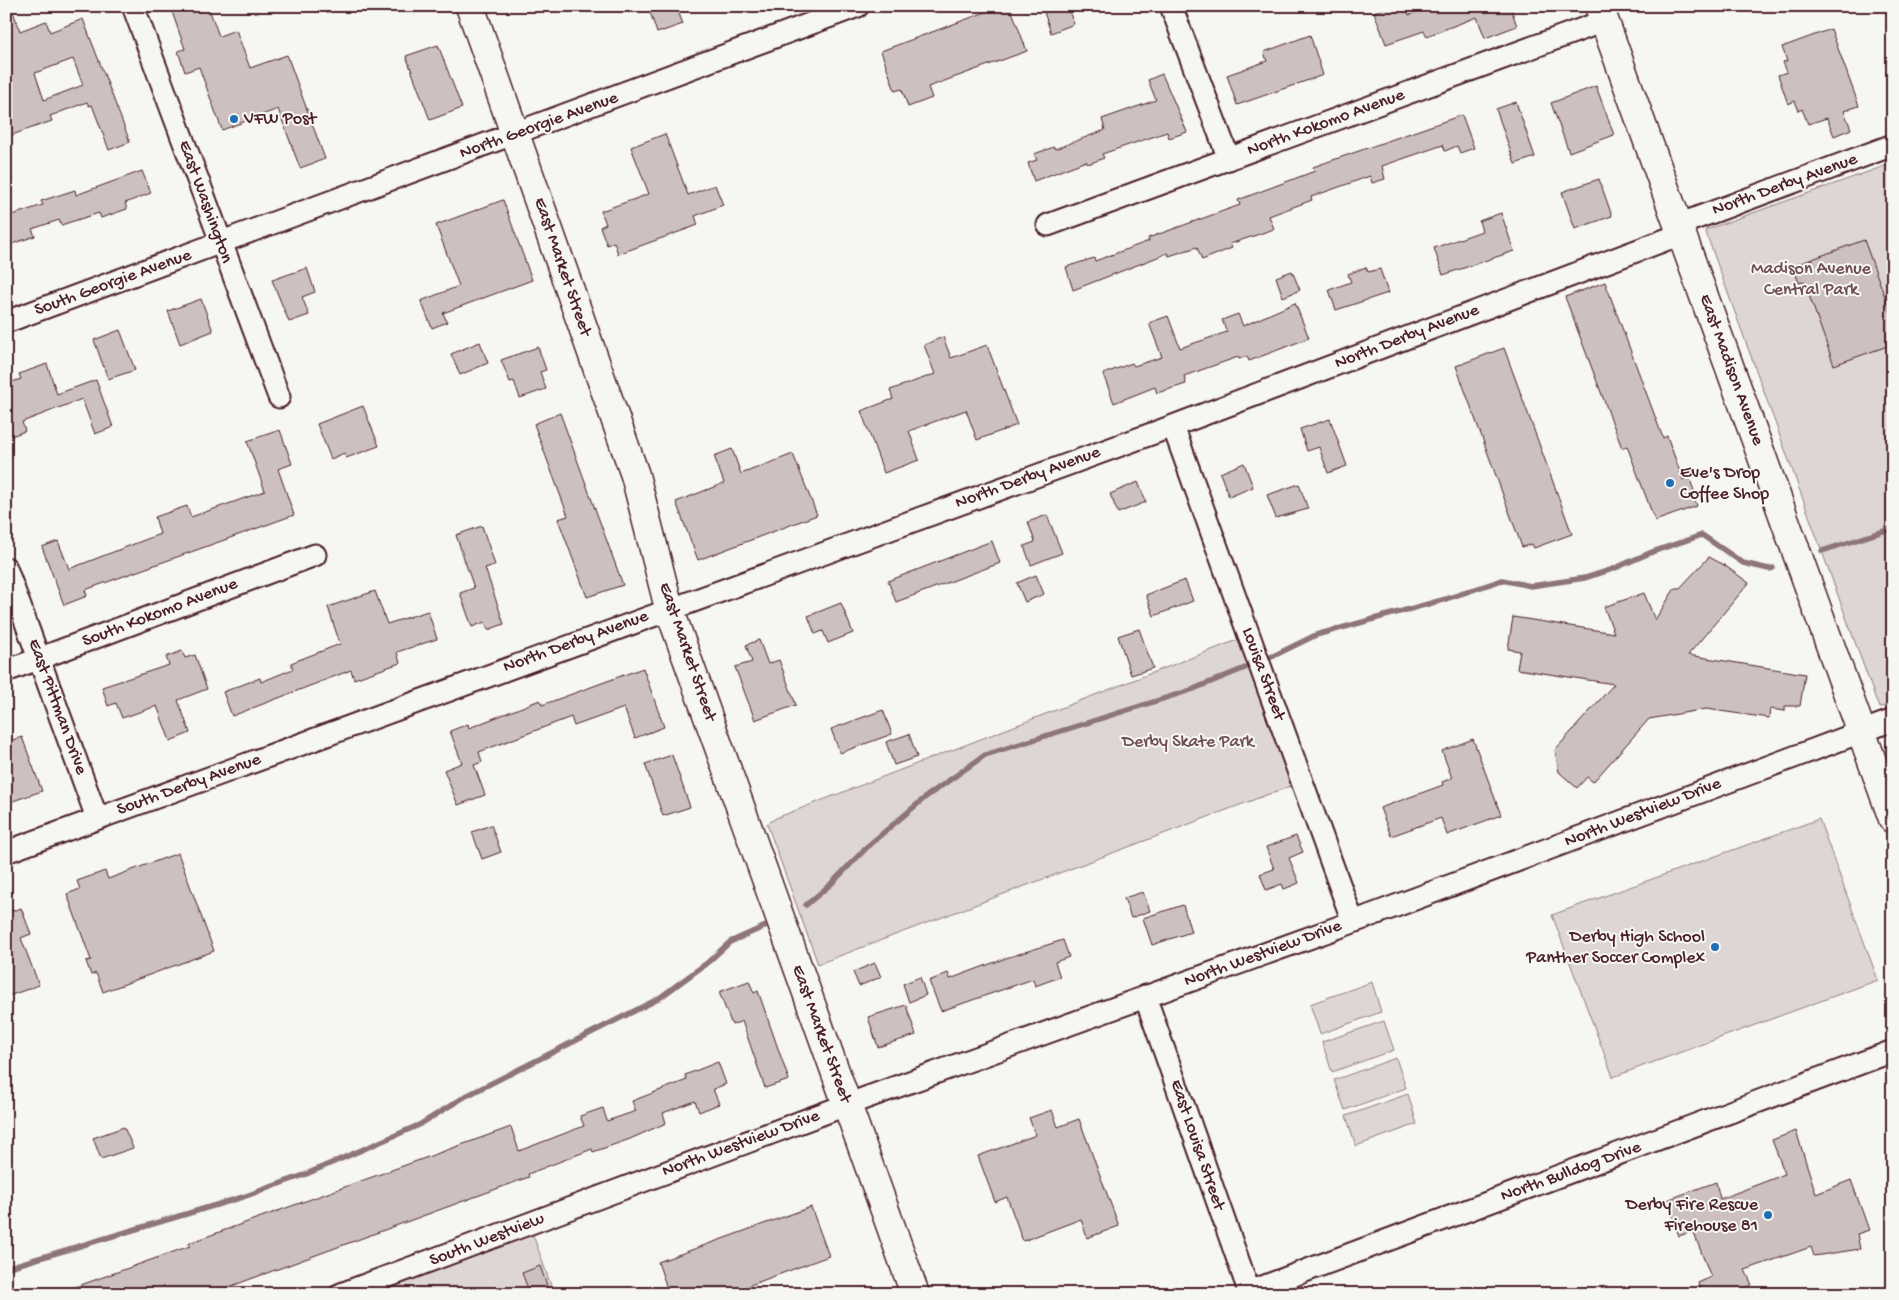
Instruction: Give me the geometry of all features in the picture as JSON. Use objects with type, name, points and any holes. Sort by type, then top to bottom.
[{"type":"street","name":"East Washington","points":[[133,6],[279,397]]},
{"type":"street","name":"East Market Street","points":[[470,6],[635,475],[669,608],[915,1294]]},
{"type":"street","name":"North Georgie Avenue","points":[[220,243],[515,135],[815,14],[858,6]]},
{"type":"street","points":[[1171,6],[1229,159]]},
{"type":"street","name":"North Kokomo Avenue","points":[[1048,225],[1229,159],[1602,14]]},
{"type":"street","name":"East Madison Avenue","points":[[1602,14],[1893,819]]},
{"type":"street","name":"North Derby Avenue","points":[[372,717],[1173,426],[1680,230],[1893,145]]},
{"type":"street","name":"South Georgie Avenue","points":[[6,322],[220,243]]},
{"type":"street","name":"Louisa Street","points":[[1173,426],[1353,922]]},
{"type":"street","name":"South Kokomo Avenue","points":[[6,671],[315,555]]},
{"type":"street","name":"East Pittman Drive","points":[[6,568],[97,818]]},
{"type":"street","name":"South Derby Avenue","points":[[6,852],[372,717]]},
{"type":"street","name":"North Westview Drive","points":[[632,1184],[1353,922],[1893,720]]},
{"type":"street","name":"East Louisa Street","points":[[1145,996],[1249,1293]]},
{"type":"street","name":"North Bulldog Drive","points":[[1249,1293],[1893,1051]]},
{"type":"street","name":"South Westview","points":[[341,1294],[632,1184]]},
{"type":"green space","name":"Madison Avenue Central Park","points":[[1893,163],[1893,703],[1879,708],[1705,230]]},
{"type":"green space","name":"Derby Skate Park","points":[[1240,639],[1293,785],[818,964],[767,824],[776,818]]},
{"type":"green space","name":"Derby High School Panther Soccer Complex","points":[[1819,819],[1878,980],[1613,1077],[1552,915]]},
{"type":"green space","points":[[1372,982],[1381,1012],[1320,1034],[1310,1004]]},
{"type":"green space","points":[[1384,1021],[1394,1050],[1332,1072],[1322,1042]]},
{"type":"green space","points":[[1396,1058],[1406,1088],[1345,1110],[1334,1080]]},
{"type":"green space","points":[[1408,1094],[1417,1124],[1356,1146],[1346,1116]]},
{"type":"green space","points":[[532,1232],[554,1294],[364,1294]]},
{"type":"building","points":[[6,6],[11,6],[20,31],[46,21],[50,32],[83,19],[130,142],[109,150],[92,105],[89,106],[87,102],[50,116],[52,121],[6,137]],"holes":[[[73,59],[83,85],[44,100],[35,73]]]},
{"type":"building","name":"VFW Post","points":[[179,6],[208,6],[219,36],[236,30],[250,68],[287,55],[325,159],[300,168],[278,109],[222,130],[199,67],[185,72],[178,51],[185,49],[171,9]]},
{"type":"building","points":[[648,6],[676,6],[683,24],[657,33]]},
{"type":"building","points":[[1002,6],[1010,6],[1027,51],[928,87],[932,98],[908,107],[902,89],[895,91],[881,51]]},
{"type":"building","points":[[1042,6],[1067,6],[1074,24],[1051,33]]},
{"type":"building","points":[[1390,6],[1406,6],[1409,15],[1432,6],[1510,6],[1517,26],[1485,38],[1477,17],[1427,36],[1424,31],[1386,44],[1374,12]]},
{"type":"building","points":[[1831,29],[1859,106],[1844,111],[1851,129],[1834,136],[1827,118],[1808,124],[1802,109],[1799,111],[1795,101],[1788,104],[1778,75],[1787,72],[1783,62],[1787,61],[1782,47]]},
{"type":"building","points":[[1310,35],[1323,75],[1237,105],[1227,75],[1267,61],[1264,52]]},
{"type":"building","points":[[438,45],[462,108],[430,120],[406,56]]},
{"type":"building","points":[[1162,74],[1187,132],[1169,138],[1167,132],[1102,154],[1104,158],[1088,164],[1086,161],[1034,181],[1028,163],[1037,160],[1034,154],[1054,147],[1055,149],[1105,130],[1102,119],[1156,100],[1148,80]]},
{"type":"building","points":[[1596,86],[1614,135],[1569,152],[1551,103]]},
{"type":"building","points":[[1516,102],[1535,157],[1515,164],[1496,109]]},
{"type":"building","points":[[1462,115],[1474,148],[1460,153],[1457,146],[1445,151],[1443,145],[1382,166],[1385,179],[1372,183],[1370,176],[1311,197],[1312,200],[1269,216],[1274,229],[1230,244],[1232,248],[1202,260],[1197,247],[1169,256],[1168,253],[1073,290],[1066,267],[1094,258],[1095,261],[1149,241],[1148,238],[1240,205],[1238,200],[1315,171],[1313,167]]},
{"type":"building","points":[[665,134],[688,195],[715,185],[723,205],[695,216],[698,225],[618,254],[614,242],[607,245],[600,227],[606,224],[601,211],[649,194],[631,147]]},
{"type":"building","points":[[142,171],[151,193],[125,203],[127,209],[101,218],[99,213],[61,225],[59,220],[32,229],[35,236],[6,246],[6,217],[43,205],[41,201],[75,190],[76,195]]},
{"type":"building","points":[[1599,179],[1612,216],[1575,229],[1562,192]]},
{"type":"building","points":[[503,200],[532,280],[443,313],[447,322],[432,328],[421,301],[459,286],[436,225]]},
{"type":"building","points":[[1501,213],[1514,251],[1443,275],[1434,248],[1482,231],[1479,221]]},
{"type":"building","points":[[1864,240],[1893,319],[1893,344],[1834,365],[1804,281],[1799,283],[1793,266]]},
{"type":"building","points":[[1366,267],[1368,272],[1380,269],[1388,293],[1336,310],[1329,290],[1351,282],[1348,274]]},
{"type":"building","points":[[307,268],[315,292],[302,297],[309,315],[289,322],[272,280]]},
{"type":"building","points":[[1292,271],[1300,290],[1283,297],[1276,277]]},
{"type":"building","points":[[1605,282],[1663,438],[1667,436],[1683,480],[1689,477],[1696,496],[1694,497],[1697,506],[1655,521],[1627,446],[1622,448],[1565,297]]},
{"type":"building","points":[[201,299],[213,331],[180,344],[168,311]]},
{"type":"building","points":[[1295,303],[1309,338],[1249,361],[1247,356],[1239,359],[1238,357],[1184,376],[1186,384],[1157,393],[1155,387],[1114,403],[1103,374],[1132,363],[1134,366],[1162,357],[1149,323],[1168,316],[1180,348],[1227,332],[1222,320],[1238,314],[1243,326]]},
{"type":"building","points":[[120,330],[135,370],[108,379],[94,340]]},
{"type":"building","points":[[943,337],[951,358],[987,345],[1017,425],[977,440],[966,410],[909,431],[919,460],[884,473],[861,411],[893,399],[890,390],[935,374],[924,345]]},
{"type":"building","points":[[480,342],[488,363],[460,375],[451,354]]},
{"type":"building","points":[[538,347],[546,370],[540,372],[546,389],[520,398],[514,381],[510,382],[501,360]]},
{"type":"building","points":[[1504,348],[1572,534],[1534,548],[1532,544],[1522,547],[1456,366]]},
{"type":"building","points":[[47,364],[57,394],[96,380],[113,427],[95,434],[82,399],[22,422],[25,431],[6,438],[6,384],[21,379],[19,374]]},
{"type":"building","points":[[363,406],[379,446],[346,458],[344,453],[331,459],[317,424]]},
{"type":"building","points":[[560,413],[623,585],[587,597],[558,519],[568,516],[534,424]]},
{"type":"building","points":[[1330,419],[1347,466],[1328,473],[1319,447],[1307,451],[1300,429]]},
{"type":"building","points":[[280,430],[292,464],[278,469],[294,515],[85,590],[87,596],[64,605],[42,547],[58,541],[69,569],[160,534],[155,517],[187,506],[191,517],[265,491],[247,441]]},
{"type":"building","points":[[732,449],[741,474],[793,454],[817,515],[698,560],[676,502],[724,483],[714,456]]},
{"type":"building","points":[[1244,463],[1253,487],[1229,497],[1220,473]]},
{"type":"building","points":[[1138,482],[1146,502],[1118,513],[1110,494]]},
{"type":"building","points":[[1299,484],[1308,509],[1276,518],[1267,495]]},
{"type":"building","points":[[1047,515],[1062,553],[1031,565],[1024,546],[1035,542],[1028,522]]},
{"type":"building","points":[[482,526],[495,565],[485,568],[504,624],[488,630],[485,622],[472,627],[460,593],[474,588],[456,535]]},
{"type":"building","points":[[992,541],[1000,563],[896,602],[888,581]]},
{"type":"building","points":[[1709,557],[1749,583],[1688,655],[1805,674],[1800,706],[1785,706],[1785,711],[1770,709],[1769,718],[1706,709],[1649,719],[1593,782],[1587,777],[1577,788],[1559,772],[1555,750],[1614,684],[1517,669],[1520,651],[1508,649],[1513,617],[1614,633],[1604,607],[1644,593],[1655,620],[1675,588],[1680,588]]},
{"type":"building","points":[[1036,575],[1044,594],[1025,602],[1017,583]]},
{"type":"building","points":[[1185,580],[1193,601],[1154,616],[1146,595]]},
{"type":"building","points":[[375,591],[387,624],[428,611],[437,639],[397,652],[400,663],[354,679],[351,670],[232,716],[223,692],[260,678],[261,682],[293,669],[291,663],[340,644],[328,607]]},
{"type":"building","points":[[841,603],[853,633],[828,643],[823,631],[815,634],[808,616]]},
{"type":"building","points":[[1139,629],[1153,668],[1131,675],[1118,636]]},
{"type":"building","points":[[759,640],[768,664],[779,660],[796,705],[755,720],[735,667],[752,662],[746,645]]},
{"type":"building","points":[[182,651],[185,658],[195,655],[207,689],[178,700],[190,733],[170,741],[157,706],[122,718],[116,703],[108,706],[102,687],[169,665],[166,657]]},
{"type":"building","points":[[643,668],[664,727],[635,738],[624,708],[574,726],[571,717],[479,752],[482,762],[474,765],[485,795],[458,805],[444,770],[462,763],[450,731],[468,724],[469,728],[540,700],[542,705]]},
{"type":"building","points":[[883,710],[892,734],[840,753],[831,729]]},
{"type":"building","points":[[909,734],[917,757],[894,765],[886,742]]},
{"type":"building","points":[[22,737],[42,791],[10,802],[6,793],[6,742]]},
{"type":"building","points":[[1473,739],[1501,815],[1447,835],[1441,818],[1391,836],[1380,808],[1443,785],[1442,782],[1452,778],[1442,751]]},
{"type":"building","points":[[672,755],[690,807],[663,816],[645,764]]},
{"type":"building","points":[[491,825],[501,852],[482,859],[472,832]]},
{"type":"building","points":[[1296,836],[1303,852],[1289,858],[1299,883],[1284,889],[1282,884],[1266,890],[1260,874],[1274,869],[1266,847]]},
{"type":"building","points":[[178,853],[214,951],[103,992],[96,973],[91,975],[86,961],[91,960],[67,894],[80,889],[77,881],[105,871],[108,879]]},
{"type":"building","points":[[1143,892],[1150,911],[1131,918],[1124,898]]},
{"type":"building","points":[[6,901],[12,911],[21,908],[31,934],[21,938],[39,985],[6,997]]},
{"type":"building","points":[[1183,905],[1191,932],[1152,945],[1143,918]]},
{"type":"building","points":[[1063,940],[1069,957],[1055,962],[1060,977],[1035,986],[1033,979],[941,1011],[929,981],[948,973],[950,979],[1006,958]]},
{"type":"building","points":[[875,963],[881,977],[859,986],[853,972]]},
{"type":"building","points":[[920,977],[926,995],[909,1002],[903,984]]},
{"type":"building","points":[[749,981],[754,993],[758,991],[789,1080],[765,1088],[742,1021],[732,1025],[719,992]]},
{"type":"building","points":[[906,1005],[916,1035],[878,1047],[868,1017]]},
{"type":"building","points":[[718,1062],[726,1084],[713,1089],[719,1104],[699,1112],[695,1101],[663,1113],[666,1123],[630,1139],[593,1152],[592,1149],[528,1174],[529,1177],[226,1288],[209,1294],[64,1294],[64,1291],[190,1246],[189,1243],[511,1127],[519,1151],[584,1126],[580,1116],[603,1108],[607,1121],[636,1111],[632,1101],[687,1080],[685,1075]]},
{"type":"building","points":[[1052,1110],[1058,1127],[1079,1119],[1119,1226],[1087,1238],[1081,1219],[1023,1241],[1007,1197],[995,1202],[978,1156],[1036,1135],[1029,1118]]},
{"type":"building","points":[[124,1127],[133,1148],[101,1159],[93,1138]]},
{"type":"building","name":"Derby Fire Rescue Firehouse 81","points":[[1796,1131],[1816,1194],[1851,1180],[1869,1230],[1857,1234],[1860,1249],[1814,1256],[1811,1247],[1745,1270],[1752,1285],[1730,1294],[1702,1294],[1698,1283],[1711,1277],[1693,1231],[1679,1236],[1667,1200],[1716,1182],[1720,1199],[1785,1174],[1772,1140]]},
{"type":"building","points":[[811,1207],[829,1256],[726,1294],[669,1294],[658,1262]]},
{"type":"building","points":[[540,1266],[550,1294],[530,1294],[522,1273]]},
{"type":"waterway","points":[[1822,551],[1893,528]]},
{"type":"waterway","points":[[1267,659],[1316,635],[1446,599],[1502,580],[1531,586],[1585,578],[1702,535],[1743,563],[1769,569],[1773,568]]},
{"type":"waterway","points":[[806,905],[831,884],[870,844],[927,796],[985,755],[1191,690],[1245,668]]},
{"type":"waterway","points":[[6,1268],[243,1197],[304,1175],[419,1125],[466,1096],[658,999],[707,963],[730,942],[768,925]]},
{"type":"place","name":"VFW Post","points":[[234,119]]},
{"type":"place","name":"Eve's Drop Coffee Shop","points":[[1670,483]]},
{"type":"place","name":"Derby High School Panther Soccer Complex","points":[[1715,947]]},
{"type":"place","name":"Derby Fire Rescue Firehouse 81","points":[[1768,1215]]}]
